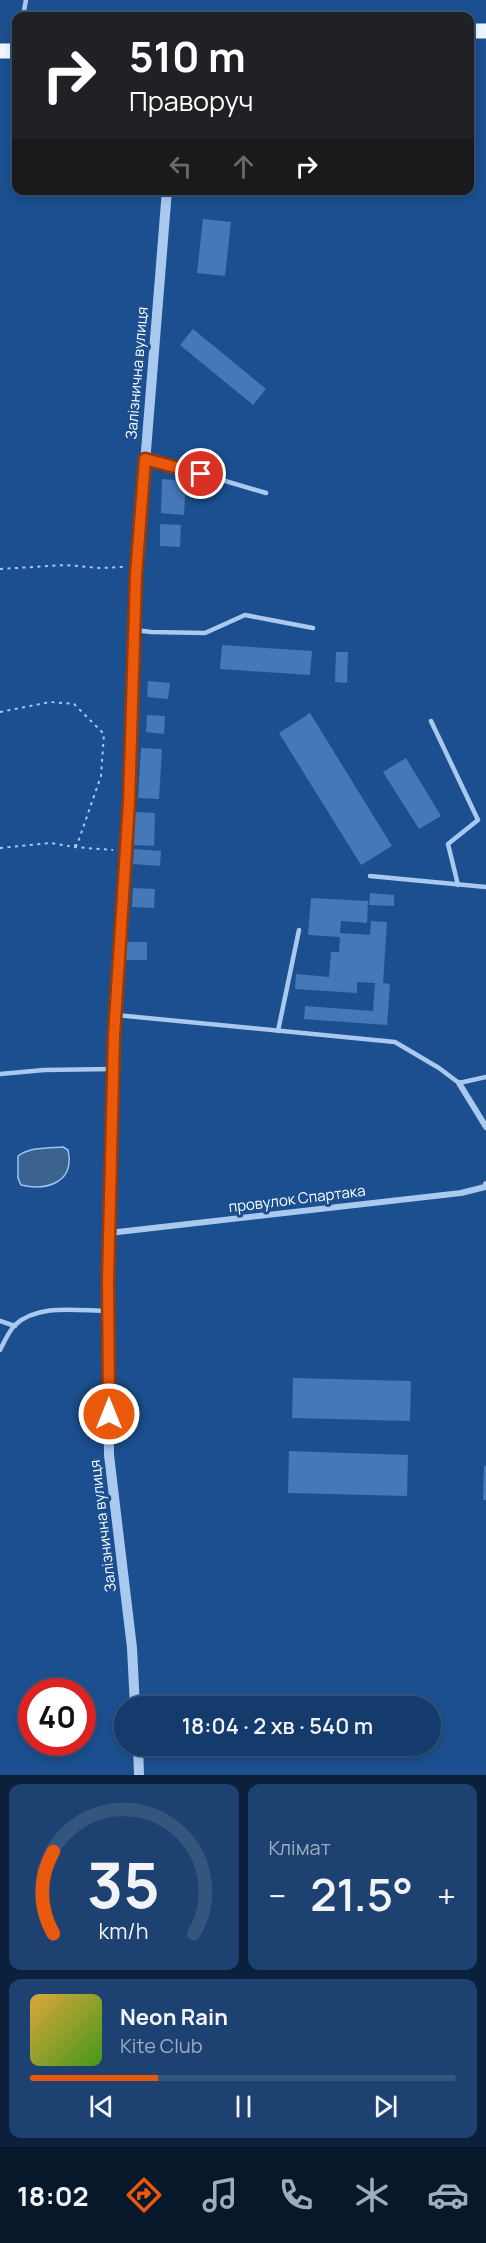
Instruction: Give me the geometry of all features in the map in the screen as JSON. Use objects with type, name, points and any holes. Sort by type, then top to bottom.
[{"type":"street","name":"Залізнична вулиця","points":[[134,1696],[132,1648],[109,1455],[109,1233],[115,1015],[126,847],[136,575],[167,195]]},
{"type":"street","points":[[459,1083],[486,1127]]},
{"type":"street","name":"провулок Спартака","points":[[109,1233],[461,1192],[486,1184]]},
{"type":"street","points":[[138,1756],[139,1775]]},
{"type":"lane","points":[[145,459],[266,493]]},
{"type":"lane","points":[[135,630],[205,633],[245,615],[313,628]]},
{"type":"lane","points":[[431,721],[478,820],[448,844],[458,885]]},
{"type":"lane","points":[[370,876],[486,887]]},
{"type":"lane","points":[[278,1031],[299,930]]},
{"type":"lane","points":[[115,1015],[395,1042],[439,1068],[459,1083],[486,1077]]},
{"type":"lane","points":[[0,1074],[44,1070],[113,1069]]},
{"type":"lane","points":[[0,1350],[15,1326],[31,1315],[56,1309],[108,1311]]},
{"type":"lane","points":[[0,1321],[15,1326]]},
{"type":"path","points":[[0,569],[65,565],[122,567],[136,575]]},
{"type":"path","points":[[0,712],[50,702],[74,704],[104,734],[101,776],[83,833],[77,845],[69,846]]},
{"type":"path","points":[[0,848],[50,843],[110,851],[126,847]]},
{"type":"water","points":[[63,1147],[68,1150],[69,1161],[63,1177],[57,1182],[41,1187],[21,1185],[18,1178],[18,1156],[34,1149]]},
{"type":"building","points":[[203,219],[231,222],[225,276],[197,273]]},
{"type":"building","points":[[193,329],[266,389],[253,405],[180,345]]},
{"type":"building","points":[[162,479],[186,481],[184,515],[161,513]]},
{"type":"building","points":[[160,524],[181,525],[180,547],[160,546]]},
{"type":"building","points":[[222,645],[312,651],[310,675],[220,669]]},
{"type":"building","points":[[336,652],[348,652],[347,683],[335,682]]},
{"type":"building","points":[[148,681],[170,683],[168,699],[147,697]]},
{"type":"building","points":[[310,713],[392,846],[361,865],[279,733]]},
{"type":"building","points":[[147,715],[165,716],[164,734],[146,732]]},
{"type":"building","points":[[141,748],[162,749],[159,799],[138,798]]},
{"type":"building","points":[[406,758],[441,816],[419,829],[383,772]]},
{"type":"building","points":[[135,812],[155,813],[154,846],[134,845]]},
{"type":"building","points":[[134,849],[161,851],[160,866],[133,864]]},
{"type":"building","points":[[133,888],[155,889],[154,908],[132,907]]},
{"type":"building","points":[[370,893],[394,895],[394,906],[369,905]]},
{"type":"building","points":[[311,898],[368,901],[367,923],[341,921],[340,933],[370,935],[371,921],[387,922],[383,983],[390,984],[387,1025],[304,1019],[305,1006],[373,1011],[375,983],[357,982],[357,993],[295,989],[296,974],[329,977],[331,952],[339,952],[340,937],[308,935]]},
{"type":"building","points":[[125,942],[147,942],[147,960],[125,960]]},
{"type":"building","points":[[293,1378],[411,1381],[410,1421],[292,1418]]},
{"type":"building","points":[[289,1451],[408,1455],[407,1496],[288,1493]]},
{"type":"building","points":[[484,1466],[486,1466],[486,1500],[483,1500]]},
{"type":"route","points":[[109,1414],[108,1280],[114,1036],[129,802],[136,575],[145,459],[201,474]]}]
